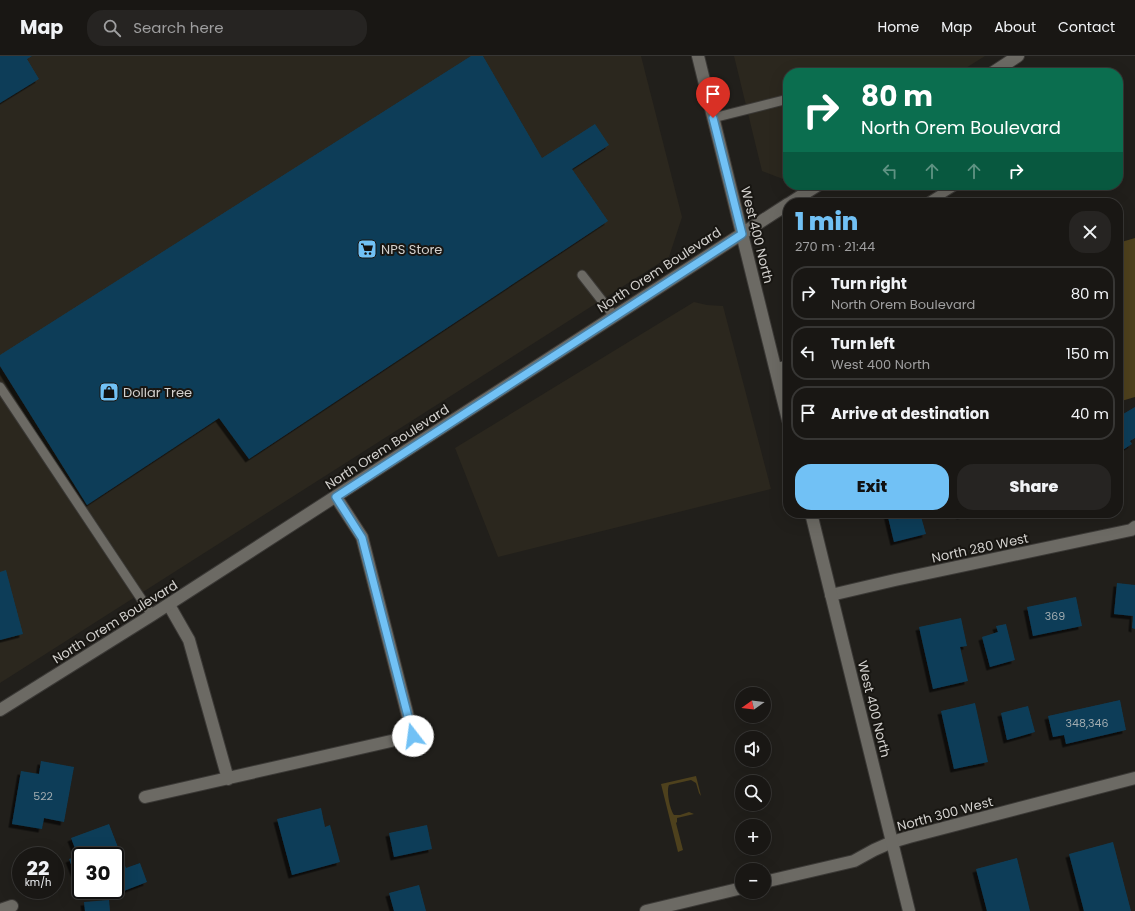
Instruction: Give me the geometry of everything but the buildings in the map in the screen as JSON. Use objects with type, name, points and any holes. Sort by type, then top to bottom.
[{"type":"street","name":"West 400 North","points":[[698,56],[783,400]]},
{"type":"street","points":[[1000,68],[1018,56]]},
{"type":"street","name":"North Orem Boulevard","points":[[798,198],[810,190]]},
{"type":"street","name":"North Orem Boulevard","points":[[0,710],[152,616],[783,208]]},
{"type":"street","points":[[145,797],[413,736],[362,538],[336,497]]},
{"type":"street","name":"West 400 North","points":[[812,518],[909,911]]},
{"type":"street","name":"North 280 West","points":[[831,596],[903,578],[1131,530],[1135,527]]},
{"type":"street","points":[[169,605],[189,640],[228,779]]},
{"type":"street","name":"North 300 West","points":[[771,880],[854,861],[892,842],[1135,778]]},
{"type":"street","points":[[646,911],[735,890]]},
{"type":"street","points":[[0,910],[12,906]]},
{"type":"lane","points":[[713,118],[783,100]]},
{"type":"lane","points":[[935,198],[948,190]]},
{"type":"lane","points":[[582,275],[614,316]]},
{"type":"lane","points":[[775,368],[783,366]]},
{"type":"lane","points":[[0,387],[152,616]]},
{"type":"shaded area","points":[[0,56],[641,56],[682,217],[669,257],[0,683]]},
{"type":"shaded area","points":[[734,56],[985,56],[966,68],[783,68],[783,179],[762,171]]},
{"type":"shaded area","points":[[1135,238],[1135,397],[1123,401],[1123,242]]},
{"type":"shaded area","points":[[694,302],[723,306],[771,489],[498,557],[455,448]]},
{"type":"shaded area","points":[[696,776],[701,796],[696,783],[691,780],[669,785],[668,788],[671,809],[674,815],[689,812],[694,814],[677,818],[676,823],[683,850],[678,852],[661,784]]},
{"type":"place","name":"NPS Store","points":[[367,249]]},
{"type":"place","name":"Dollar Tree","points":[[109,392]]},
{"type":"route","points":[[413,736],[362,538],[336,497],[742,234],[713,118]]}]
